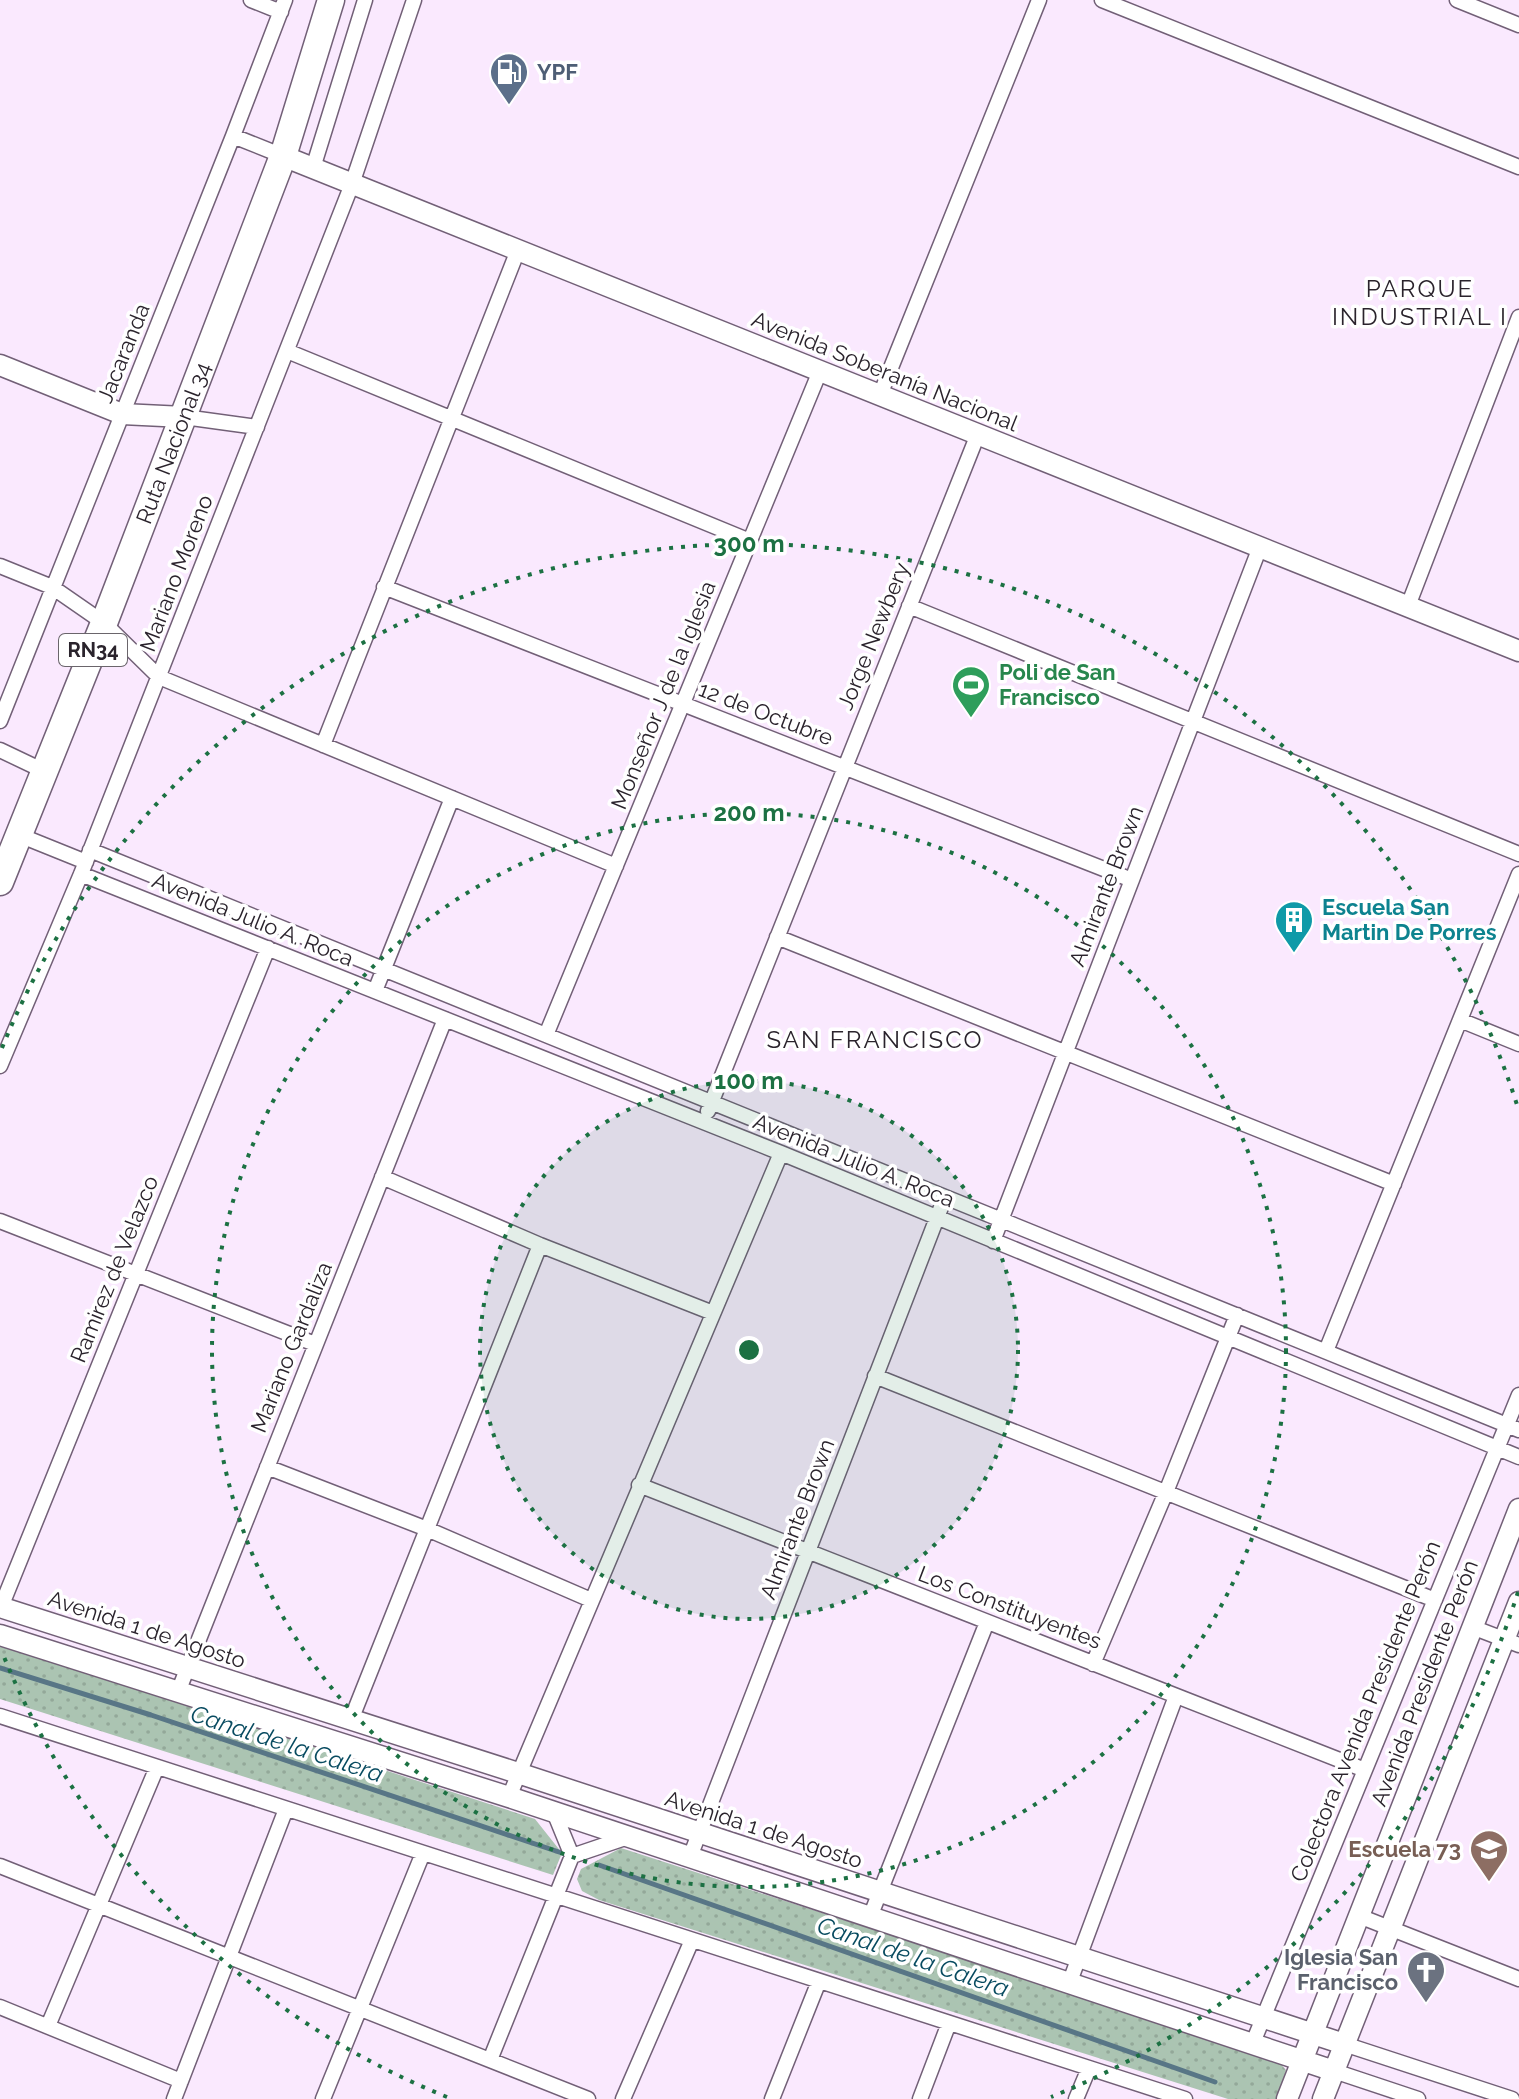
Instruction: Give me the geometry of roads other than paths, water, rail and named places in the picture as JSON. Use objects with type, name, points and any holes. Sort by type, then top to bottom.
[{"type":"highway","name":"Ruta Nacional 34","points":[[0,882],[104,623],[283,156],[331,0]]},
{"type":"street","points":[[251,0],[283,6]]},
{"type":"street","points":[[313,168],[365,0]]},
{"type":"street","name":"Mariano Moreno","points":[[0,1066],[86,862],[352,184],[414,0]]},
{"type":"street","points":[[880,395],[1039,0]]},
{"type":"street","points":[[1102,0],[1519,167]]},
{"type":"street","points":[[1457,0],[1519,25]]},
{"type":"street","name":"Jacaranda","points":[[0,721],[283,6]]},
{"type":"street","name":"Avenida Soberanía Nacional","points":[[233,136],[1519,651]]},
{"type":"street","points":[[323,745],[518,250]]},
{"type":"street","points":[[1408,606],[1519,317]]},
{"type":"street","points":[[287,351],[750,541]]},
{"type":"street","points":[[0,365],[122,414],[184,417],[257,427]]},
{"type":"street","name":"Monseñor J de la Iglesia","points":[[546,1035],[820,371]]},
{"type":"street","name":"Jorge Newbery","points":[[704,1122],[978,434]]},
{"type":"street","name":"Almirante Brown","points":[[993,1241],[1260,547]]},
{"type":"street","points":[[0,566],[52,587],[104,623],[159,677],[616,866]]},
{"type":"street","name":"12 de Octubre","points":[[384,587],[1132,880]]},
{"type":"street","points":[[909,606],[1519,854]]},
{"type":"street","points":[[0,750],[44,771]]},
{"type":"street","points":[[375,991],[452,798]]},
{"type":"street","points":[[19,835],[86,862]]},
{"type":"street","name":"Avenida Julio A. Roca","points":[[86,862],[268,948],[781,1153],[1519,1457]]},
{"type":"street","name":"Avenida Julio A. Roca","points":[[86,862],[384,969],[1513,1427]]},
{"type":"street","points":[[1326,1351],[1519,874]]},
{"type":"street","points":[[777,937],[1394,1184]]},
{"type":"street","name":"Ramirez de Velazco","points":[[1,1607],[268,948]]},
{"type":"street","name":"Mariano Gardaliza","points":[[178,1692],[445,1019]]},
{"type":"street","points":[[1460,1020],[1519,1044]]},
{"type":"street","points":[[509,1797],[781,1153]]},
{"type":"street","points":[[382,1177],[540,1245],[713,1313]]},
{"type":"street","name":"Almirante Brown","points":[[690,1857],[945,1197]]},
{"type":"street","points":[[0,1221],[315,1344]]},
{"type":"street","points":[[351,1720],[540,1245]]},
{"type":"street","points":[[1093,1664],[1237,1315]]},
{"type":"street","points":[[875,1376],[1435,1600]]},
{"type":"street","name":"Colectora Avenida Presidente Perón","points":[[1252,2045],[1497,1448],[1513,1427],[1519,1395]]},
{"type":"street","points":[[267,1467],[427,1529],[591,1600]]},
{"type":"street","name":"Los Constituyentes","points":[[639,1485],[1365,1770]]},
{"type":"street","name":"Avenida Presidente Perón","points":[[1287,2099],[1519,1509]]},
{"type":"street","points":[[1323,2099],[1390,1928],[1512,1642],[1519,1602]]},
{"type":"street","name":"Avenida 1 de Agosto","points":[[1,1607],[1512,2099]]},
{"type":"street","points":[[870,1917],[987,1622]]},
{"type":"street","points":[[1472,1627],[1512,1642]]},
{"type":"street","points":[[0,1635],[509,1797],[1418,2099]]},
{"type":"street","points":[[1069,1984],[1176,1696]]},
{"type":"street","points":[[0,1716],[1185,2099]]},
{"type":"street","points":[[48,2026],[157,1767]]},
{"type":"street","points":[[174,2099],[286,1809]]},
{"type":"street","points":[[490,2060],[572,1856],[554,1812]]},
{"type":"street","points":[[572,1856],[628,1837]]},
{"type":"street","points":[[323,2099],[423,1853]]},
{"type":"street","points":[[0,1866],[588,2099]]},
{"type":"street","points":[[1359,1916],[1519,1979]]},
{"type":"street","points":[[623,2099],[692,1940]]},
{"type":"street","points":[[772,2099],[819,1981]]},
{"type":"street","points":[[0,2007],[181,2081]]},
{"type":"street","points":[[920,2099],[949,2023]]},
{"type":"street","points":[[1076,2099],[1089,2068]]},
{"type":"waterway","name":"Canal de la Calera","points":[[0,1668],[151,1715],[562,1853]]},
{"type":"waterway","name":"Canal de la Calera","points":[[599,1865],[1215,2082]]},
{"type":"place","name":"YPF","points":[[509,106]]},
{"type":"place","name":"Poli de San Francisco","points":[[971,719]]},
{"type":"place","name":"Escuela San Martin De Porres","points":[[1294,954]]},
{"type":"place","name":"Escuela 73","points":[[1489,1883]]},
{"type":"place","name":"Iglesia San Francisco","points":[[1426,2004]]},
{"type":"district","name":"PARQUE INDUSTRIAL I","points":[[1420,303]]},
{"type":"district","name":"SAN FRANCISCO","points":[[875,1040]]}]
